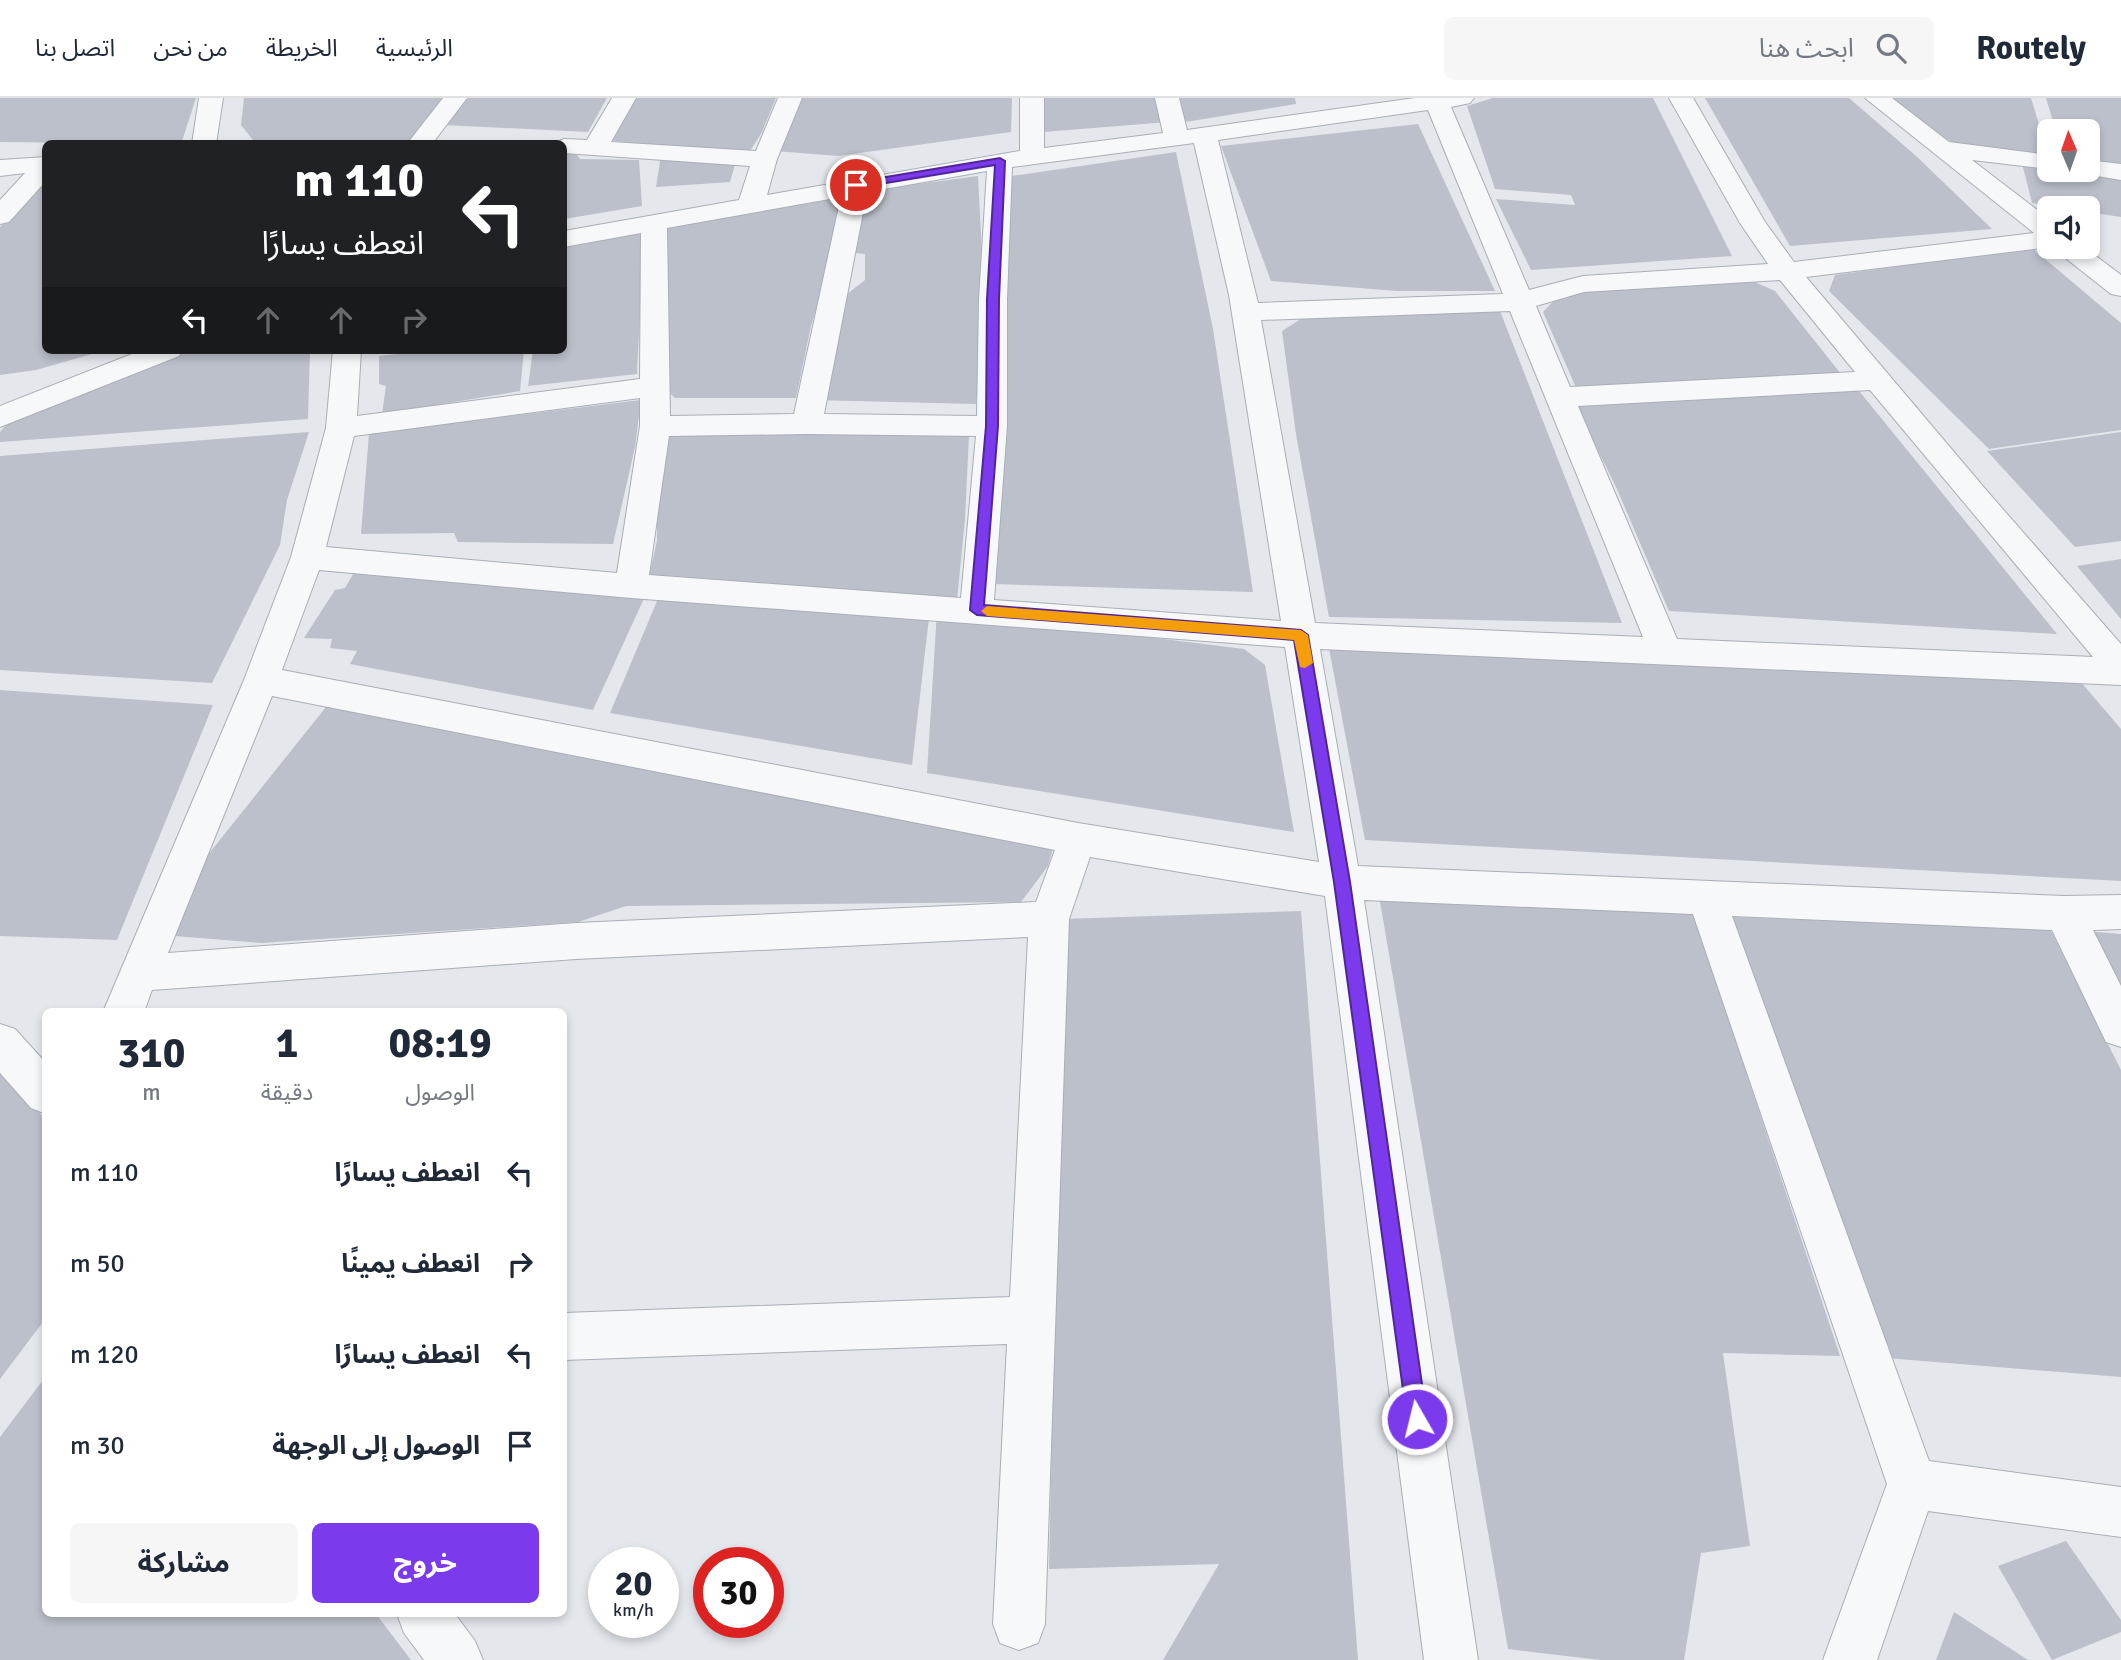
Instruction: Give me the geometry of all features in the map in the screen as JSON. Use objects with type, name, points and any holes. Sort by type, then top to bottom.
[{"type":"street","points":[[205,140],[211,98]]},
{"type":"street","points":[[422,140],[455,98]]},
{"type":"street","points":[[596,146],[624,98]]},
{"type":"street","points":[[751,204],[765,159],[790,98]]},
{"type":"street","points":[[1032,98],[1032,156]]},
{"type":"street","points":[[1167,98],[1191,136],[1246,312],[1342,882],[1451,1660]]},
{"type":"street","points":[[1681,98],[1753,223],[1787,271],[2121,670]]},
{"type":"street","points":[[1877,98],[2037,223]]},
{"type":"street","points":[[567,238],[1000,161],[1191,136],[1306,109],[1449,100],[1519,302],[1666,652]]},
{"type":"street","points":[[567,146],[765,159]]},
{"type":"street","points":[[1942,149],[2037,161]]},
{"type":"street","points":[[977,610],[992,426],[993,299],[1000,161]]},
{"type":"street","points":[[0,168],[42,164]]},
{"type":"street","points":[[0,216],[42,169]]},
{"type":"street","points":[[2100,169],[2121,172]]},
{"type":"street","points":[[807,424],[856,185]]},
{"type":"street","points":[[631,586],[655,426],[654,221]]},
{"type":"street","points":[[1246,312],[1519,302],[1583,284],[1787,271],[2037,240]]},
{"type":"street","points":[[2084,259],[2121,288]]},
{"type":"street","points":[[0,417],[159,354]]},
{"type":"street","points":[[125,1008],[261,680],[307,556],[341,428],[347,354]]},
{"type":"street","points":[[1560,397],[1879,380]]},
{"type":"street","points":[[341,428],[653,387]]},
{"type":"street","points":[[655,426],[992,426]]},
{"type":"street","points":[[307,556],[631,586],[1301,635],[2121,670]]},
{"type":"street","points":[[261,680],[1078,839],[1342,882],[1707,900],[2064,913],[2121,912]]},
{"type":"street","points":[[1019,1624],[1049,919],[1078,839]]},
{"type":"street","points":[[1707,900],[1912,1484],[1850,1660]]},
{"type":"street","points":[[2064,913],[2121,1028]]},
{"type":"street","points":[[138,973],[576,941],[1049,919]]},
{"type":"street","points":[[0,1044],[42,1090]]},
{"type":"street","points":[[567,1336],[1032,1320]]},
{"type":"street","points":[[1912,1484],[2121,1512]]},
{"type":"street","points":[[425,1617],[457,1660]]},
{"type":"building","points":[[0,98],[196,98],[182,140],[0,142]]},
{"type":"building","points":[[244,98],[451,98],[420,140],[253,140],[241,125]]},
{"type":"building","points":[[460,98],[607,98],[588,132],[444,125]]},
{"type":"building","points":[[635,98],[776,98],[762,132],[747,156],[607,140]]},
{"type":"building","points":[[797,98],[1012,98],[1011,132],[838,156],[775,151]]},
{"type":"building","points":[[1039,98],[1161,98],[1168,122],[1043,132]]},
{"type":"building","points":[[1173,98],[1295,98],[1296,104],[1179,123]]},
{"type":"building","points":[[1493,98],[1653,98],[1732,256],[1531,270],[1496,199],[1575,205],[1571,195],[1495,189],[1467,106]]},
{"type":"building","points":[[1705,98],[1849,98],[1915,155],[1992,229],[1790,246]]},
{"type":"building","points":[[1892,98],[2031,98],[2037,119],[2037,155],[1958,145],[1942,137]]},
{"type":"building","points":[[2046,98],[2121,98],[2121,166],[2100,163],[2100,119],[2052,119]]},
{"type":"building","points":[[1418,124],[1495,291],[1397,291],[1271,281],[1221,146]]},
{"type":"building","points":[[575,152],[580,159],[639,160],[642,206],[567,218],[567,153]]},
{"type":"building","points":[[1176,152],[1213,329],[1253,592],[992,584],[1005,177]]},
{"type":"building","points":[[661,155],[736,161],[730,182],[656,187]]},
{"type":"building","points":[[2022,163],[2037,165],[2037,182],[2100,182],[2100,174],[2121,177],[2121,217],[2100,214],[2100,196],[2037,196],[2037,204],[2032,203]]},
{"type":"building","points":[[978,176],[985,312],[976,404],[813,400],[842,298],[865,280],[865,254],[856,253],[865,191]]},
{"type":"building","points":[[42,182],[42,354],[92,354],[36,370],[0,375],[0,227]]},
{"type":"building","points":[[845,197],[837,240],[811,326],[796,398],[675,398],[658,383],[664,227]]},
{"type":"building","points":[[644,228],[637,374],[528,386],[532,354],[567,354],[567,242]]},
{"type":"building","points":[[2032,248],[2037,252],[2037,259],[2045,259],[2121,323],[2121,430],[1989,449],[1829,291],[1835,275]]},
{"type":"building","points":[[1746,278],[1775,291],[1841,374],[1577,390],[1543,312],[1561,293]]},
{"type":"building","points":[[1500,311],[1622,623],[1329,617],[1296,434],[1282,331],[1304,317]]},
{"type":"building","points":[[172,354],[310,354],[308,419],[0,442],[0,432],[17,412]]},
{"type":"building","points":[[524,354],[520,391],[382,414],[386,386],[379,384],[379,356]]},
{"type":"building","points":[[1855,386],[2057,634],[1669,611],[1617,489],[1574,402]]},
{"type":"building","points":[[641,400],[635,447],[613,544],[458,542],[454,533],[361,534],[369,433]]},
{"type":"building","points":[[309,432],[287,500],[280,545],[212,683],[0,670],[0,456]]},
{"type":"building","points":[[2121,432],[2121,541],[2075,547],[1987,451]]},
{"type":"building","points":[[669,434],[969,435],[965,519],[957,600],[648,581],[657,541],[657,511]]},
{"type":"building","points":[[2121,559],[2121,619],[2077,566]]},
{"type":"building","points":[[356,569],[646,594],[593,710],[350,664],[357,651],[330,648],[332,639],[304,638],[335,590],[345,588]]},
{"type":"building","points":[[660,594],[930,609],[912,765],[610,713]]},
{"type":"building","points":[[937,611],[1244,649],[1265,665],[1294,832],[927,773]]},
{"type":"building","points":[[1328,643],[2080,681],[2121,729],[2121,881],[1365,840]]},
{"type":"building","points":[[0,690],[213,705],[117,940],[0,936]]},
{"type":"building","points":[[330,702],[1056,838],[1048,866],[1021,902],[626,906],[578,922],[261,943],[162,935],[191,876]]},
{"type":"building","points":[[1378,890],[1692,909],[1840,1356],[1723,1353],[1750,1546],[1701,1553],[1684,1660],[1600,1660],[1508,1649]]},
{"type":"building","points":[[1301,911],[1358,1660],[1163,1660],[1219,1564],[1049,1569],[1063,919]]},
{"type":"building","points":[[1732,917],[2050,929],[2121,1070],[2121,1377],[1886,1358]]},
{"type":"building","points":[[2085,931],[2121,934],[2121,1002]]},
{"type":"building","points":[[0,1071],[42,1116],[42,1323],[0,1379]]},
{"type":"building","points":[[42,1381],[42,1617],[378,1617],[411,1660],[0,1660],[0,1437]]},
{"type":"building","points":[[2066,1541],[2121,1620],[2121,1632],[2052,1660],[1998,1566]]},
{"type":"building","points":[[1954,1612],[2028,1660],[1936,1660]]},
{"type":"slow traffic","points":[[987,611],[1301,635],[1305,663]]},
{"type":"route","points":[[856,185],[1000,161],[993,299],[992,426],[977,610],[1301,635],[1342,882],[1417,1419]]}]
